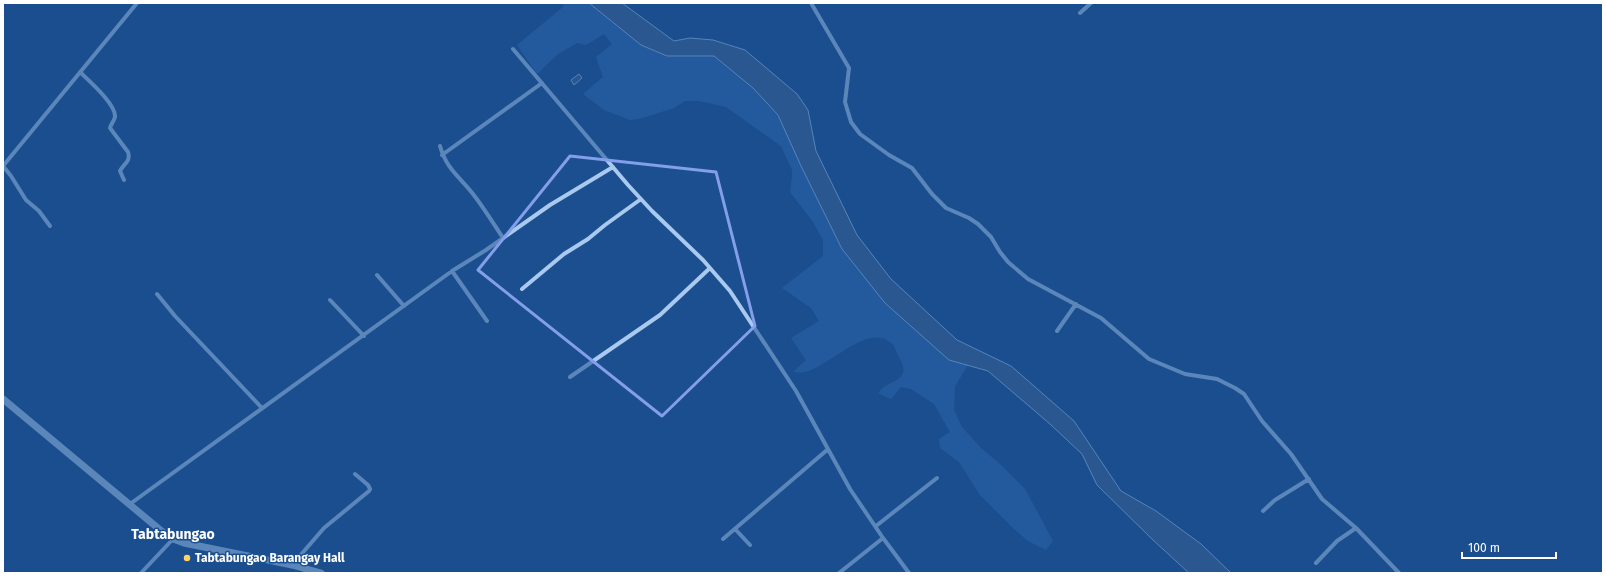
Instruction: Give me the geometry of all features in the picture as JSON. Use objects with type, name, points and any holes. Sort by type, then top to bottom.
[{"type":"street","points":[[50,226],[39,211],[26,200],[12,176],[3,166],[137,3]]},
{"type":"street","points":[[810,3],[849,68],[845,102],[853,127],[873,144],[912,168],[946,208],[969,218],[978,224],[991,237],[1008,262],[1020,273],[1038,285],[1101,318],[1149,359],[1185,374],[1217,379],[1240,391],[1262,421],[1291,454],[1327,504],[1356,528],[1398,573]]},
{"type":"street","points":[[1080,13],[1091,3]]},
{"type":"street","points":[[513,49],[641,199],[710,268],[741,306],[807,410],[850,489],[909,573]]},
{"type":"street","points":[[80,72],[97,88],[114,111],[115,118],[110,128],[128,152],[129,156],[129,160],[120,171],[124,180]]},
{"type":"street","points":[[442,155],[542,83]]},
{"type":"street","points":[[440,146],[442,155],[448,166],[472,193],[503,238]]},
{"type":"street","points":[[130,504],[452,271],[550,205],[613,167]]},
{"type":"street","points":[[522,289],[564,254],[588,239],[605,224],[641,199]]},
{"type":"street","points":[[570,377],[660,315],[710,268]]},
{"type":"street","points":[[452,271],[487,321]]},
{"type":"street","points":[[377,275],[404,306]]},
{"type":"street","points":[[157,294],[175,316],[262,408]]},
{"type":"street","points":[[330,300],[364,336]]},
{"type":"street","points":[[1057,331],[1076,304]]},
{"type":"street","points":[[3,400],[173,539],[184,543],[292,565],[321,573]]},
{"type":"street","points":[[723,539],[828,450]]},
{"type":"street","points":[[292,565],[324,528],[369,491],[370,489],[368,485],[355,474]]},
{"type":"street","points":[[876,526],[937,478]]},
{"type":"street","points":[[1263,511],[1275,500],[1309,479]]},
{"type":"street","points":[[1316,563],[1337,541],[1356,528]]},
{"type":"street","points":[[735,529],[750,545]]},
{"type":"street","points":[[839,573],[883,538]]},
{"type":"street","points":[[141,573],[173,539]]},
{"type":"highlighted area","points":[[570,156],[716,172],[755,326],[662,416],[478,270]]},
{"type":"shaded area","points":[[564,3],[589,3],[641,45],[667,56],[714,56],[753,88],[778,115],[801,166],[842,249],[949,360],[968,365],[955,386],[954,410],[962,427],[980,447],[1000,464],[1025,489],[1053,541],[1046,550],[1028,541],[1014,529],[980,495],[959,462],[940,448],[939,439],[950,432],[934,404],[911,389],[901,387],[891,399],[878,393],[884,387],[900,378],[903,372],[902,362],[891,343],[880,338],[870,338],[848,348],[815,369],[804,372],[793,372],[806,360],[791,338],[819,321],[811,308],[782,288],[823,256],[823,240],[813,222],[790,192],[792,170],[781,146],[726,107],[699,101],[685,101],[674,108],[639,119],[630,120],[604,110],[583,94],[603,77],[596,57],[612,44],[604,34],[586,45],[577,43],[558,54],[537,74],[517,45],[563,7]]},
{"type":"shaded area","points":[[589,3],[622,3],[674,41],[690,38],[713,40],[745,50],[797,94],[808,110],[816,151],[857,235],[891,279],[957,340],[1011,366],[1074,421],[1121,491],[1156,511],[1201,544],[1231,573],[1189,573],[1097,485],[1082,454],[1050,424],[988,371],[949,360],[885,303],[842,249],[801,166],[778,115],[753,88],[714,56],[667,56],[641,45]]},
{"type":"shaded area","points":[[579,74],[582,78],[574,85],[571,80]]},
{"type":"place","name":"Tabtabungao Barangay Hall","points":[[187,558]]},
{"type":"district","name":"Tabtabungao","points":[[173,534]]}]
